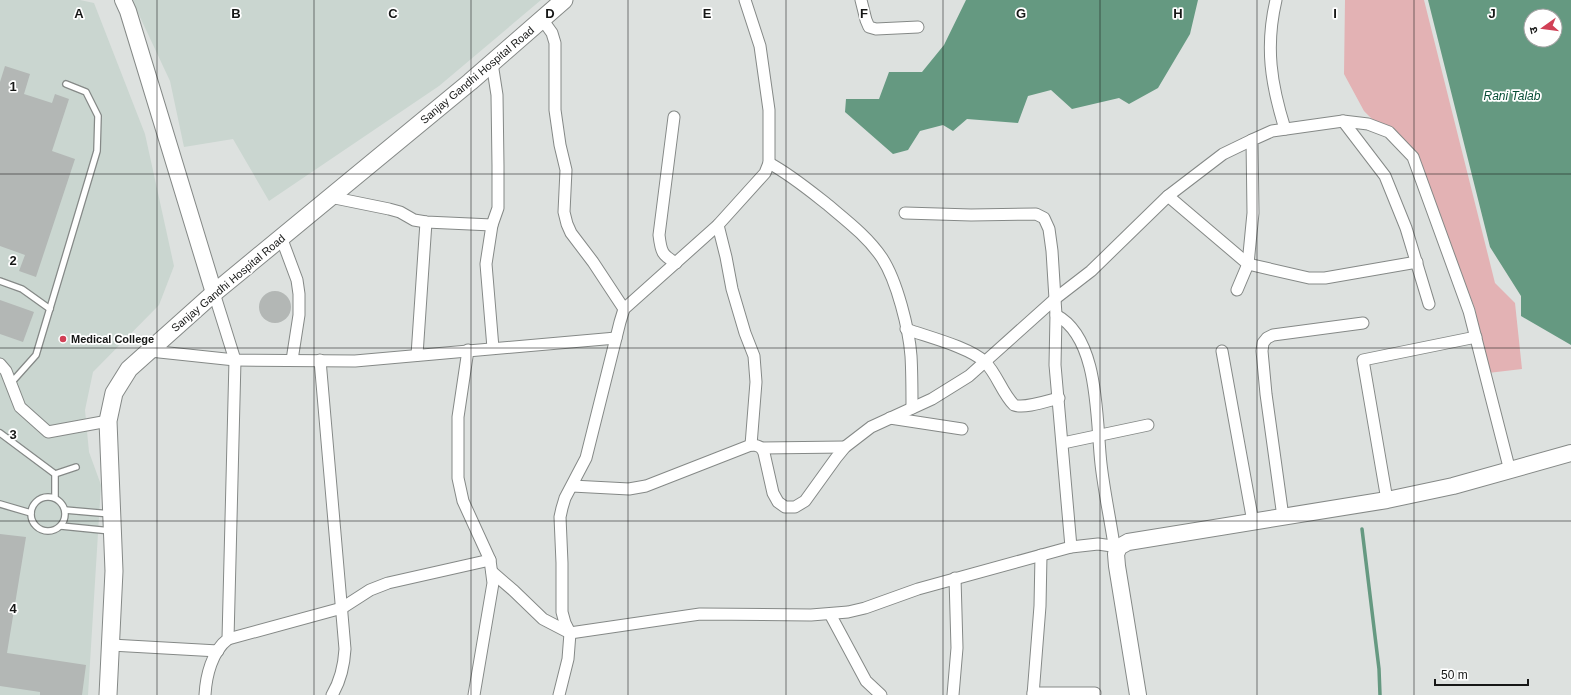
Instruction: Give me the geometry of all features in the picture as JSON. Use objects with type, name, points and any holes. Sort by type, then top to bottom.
[{"type":"main road","points":[[123,0],[128,12],[214,293]]},
{"type":"main road","name":"Sanjay Gandhi Hospital Road","points":[[108,695],[114,571],[108,421],[114,393],[129,369],[214,293],[492,63],[564,0]]},
{"type":"main road","points":[[1138,695],[1117,566],[1116,546],[1128,542],[1387,500],[1453,486],[1571,453]]},
{"type":"street","points":[[559,695],[568,659],[570,633],[564,623],[562,612],[560,518],[565,498],[586,458],[624,309],[718,225],[765,173],[770,163],[769,110],[760,46],[745,0]]},
{"type":"street","points":[[861,0],[869,27],[876,30],[918,27]]},
{"type":"street","points":[[1276,0],[1270,45],[1271,76],[1285,129]]},
{"type":"street","points":[[542,19],[552,33],[555,43],[555,110],[560,145],[566,170],[564,212],[567,224],[571,233],[593,262],[624,309]]},
{"type":"street","points":[[492,63],[497,95],[498,208],[492,225],[486,264],[493,348]]},
{"type":"street","points":[[674,117],[659,235],[661,249],[665,257],[676,264]]},
{"type":"street","points":[[1343,121],[1385,176],[1406,228],[1429,304]]},
{"type":"street","points":[[762,448],[773,494],[778,502],[785,507],[795,507],[805,501],[845,447],[871,427],[948,390],[969,376],[1056,298],[1091,271],[1168,196],[1223,154],[1272,131],[1343,121],[1368,124],[1389,132],[1413,157],[1469,311],[1510,471]]},
{"type":"street","points":[[1237,290],[1248,264],[1253,213],[1252,140]]},
{"type":"street","points":[[770,163],[790,174],[847,220],[870,243],[882,258],[895,285],[906,329],[911,356],[912,408]]},
{"type":"street","points":[[1168,196],[1248,264],[1309,278],[1325,278],[1417,262]]},
{"type":"street","points":[[330,197],[390,209],[400,212],[414,220],[426,222],[492,225]]},
{"type":"street","points":[[905,213],[971,215],[1036,214],[1044,218],[1049,229],[1056,298],[1055,365],[1071,547]]},
{"type":"street","points":[[417,355],[426,222]]},
{"type":"street","points":[[718,225],[732,289],[744,333],[754,356],[756,382],[751,445]]},
{"type":"street","points":[[281,237],[297,280],[299,294],[299,315],[292,360]]},
{"type":"street","points":[[214,293],[235,360],[228,639]]},
{"type":"street","points":[[492,572],[543,619],[570,633],[700,614],[830,614],[848,612],[865,608],[918,589],[1041,554],[1071,547],[1098,544],[1116,546],[1101,465],[1095,387],[1089,363],[1078,335],[1065,320],[1056,315]]},
{"type":"street","points":[[1283,517],[1266,394],[1262,352],[1263,343],[1267,338],[1273,335],[1363,323]]},
{"type":"street","points":[[906,329],[964,349],[985,363],[1014,405],[1024,406],[1058,398]]},
{"type":"street","points":[[1387,500],[1363,360],[1476,337]]},
{"type":"street","points":[[150,351],[235,360],[355,361],[616,338]]},
{"type":"street","points":[[468,350],[458,417],[458,478],[463,501],[490,560],[493,583],[474,695]]},
{"type":"street","points":[[1222,351],[1253,522]]},
{"type":"street","points":[[320,360],[345,649],[344,665],[340,680],[332,695]]},
{"type":"street","points":[[0,364],[6,371],[20,407],[48,432],[108,421]]},
{"type":"street","points":[[890,418],[962,429]]},
{"type":"street","points":[[1063,443],[1098,434],[1148,425]]},
{"type":"street","points":[[572,486],[629,489],[646,486],[751,445],[757,445],[762,448],[845,447]]},
{"type":"street","points":[[1041,554],[1040,606],[1033,694],[1096,693]]},
{"type":"street","points":[[205,695],[208,672],[211,663],[224,642],[228,639],[342,608],[370,590],[388,583],[490,560]]},
{"type":"street","points":[[953,695],[957,648],[955,578]]},
{"type":"street","points":[[830,614],[866,681],[881,695]]},
{"type":"street","points":[[111,645],[218,651]]},
{"type":"lane","points":[[11,383],[36,355],[98,151],[98,116],[86,92],[66,84]]},
{"type":"lane","points":[[0,281],[22,289],[50,309]]},
{"type":"lane","points":[[0,433],[55,474]]},
{"type":"lane","points":[[55,474],[76,467]]},
{"type":"lane","points":[[55,474],[55,498]]},
{"type":"lane","points":[[61,526],[66,516],[65,510],[60,501],[50,497],[39,499],[35,503],[32,513],[35,524],[45,531],[51,531],[61,526],[113,523]]},
{"type":"lane","points":[[0,504],[32,513]]},
{"type":"lane","points":[[65,510],[113,523]]},
{"type":"shaded area","name":"Medical College","points":[[0,0],[80,0],[94,3],[145,134],[174,266],[159,305],[93,372],[85,410],[89,452],[101,485],[88,695],[0,695]]},
{"type":"shaded area","points":[[132,0],[541,0],[439,86],[269,201],[233,139],[184,147],[170,81]]},
{"type":"shaded area","points":[[1345,0],[1424,0],[1495,283],[1515,303],[1522,369],[1488,373],[1475,309],[1412,147],[1377,124],[1364,111],[1344,74]]},
{"type":"water","points":[[966,0],[1198,0],[1190,34],[1158,88],[1129,104],[1119,98],[1072,109],[1051,90],[1028,96],[1018,123],[967,119],[953,131],[943,125],[920,131],[908,150],[893,154],[845,112],[846,99],[879,99],[889,72],[922,72],[944,45]]},
{"type":"water","name":"Rani Talab","points":[[1428,0],[1571,0],[1571,345],[1521,316],[1521,296],[1490,247]]},
{"type":"building","points":[[5,66],[30,74],[24,94],[52,103],[55,94],[69,99],[52,151],[75,159],[36,277],[19,271],[25,255],[0,246],[0,82]]},
{"type":"building","points":[[272,291],[278,291],[287,295],[291,307],[287,319],[278,323],[272,323],[263,319],[259,310],[259,304],[263,295]]},
{"type":"building","points":[[0,300],[34,312],[23,342],[0,334]]},
{"type":"building","points":[[0,534],[26,537],[7,653],[86,665],[82,695],[40,695],[40,692],[0,686]]},
{"type":"waterway","points":[[1362,529],[1379,669],[1380,695]]},
{"type":"place","name":"Medical College","points":[[63,339]]}]
